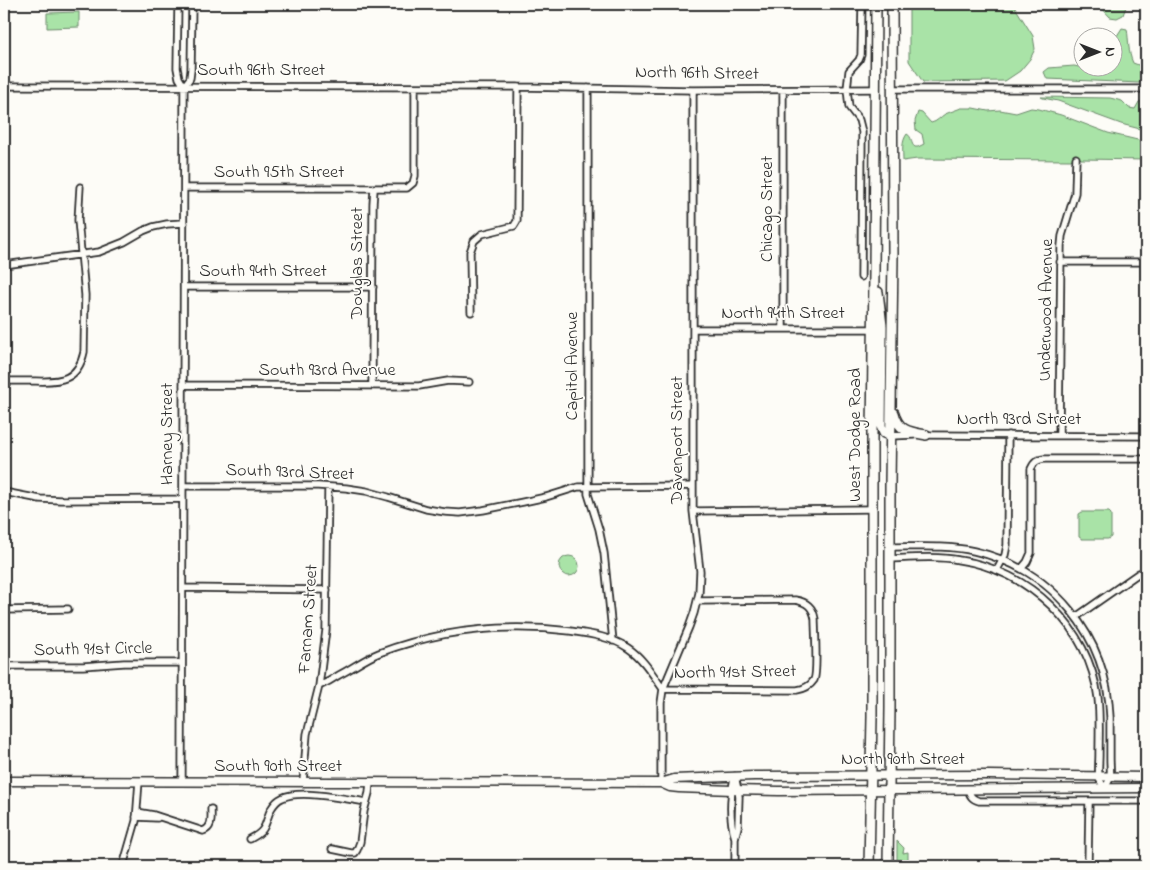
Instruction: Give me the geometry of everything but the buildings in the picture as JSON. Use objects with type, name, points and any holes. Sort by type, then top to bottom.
[{"type":"highway","name":"West Dodge Road","points":[[869,866],[876,4]]},
{"type":"highway","name":"West Dodge Road","points":[[888,866],[890,775],[892,4]]},
{"type":"highway","points":[[874,272],[880,302],[882,326],[881,429],[891,436]]},
{"type":"highway","points":[[891,396],[894,416],[898,424],[906,430],[926,435]]},
{"type":"main road","name":"North 90th Street","points":[[552,783],[661,783],[674,779],[735,776],[989,775],[1146,777]]},
{"type":"main road","name":"South 90th Street","points":[[4,781],[552,783]]},
{"type":"main road","name":"North 90th Street","points":[[661,783],[678,788],[735,790],[1146,788]]},
{"type":"street","points":[[178,4],[177,68],[179,78],[184,86],[190,78],[192,70],[192,4]]},
{"type":"street","points":[[862,4],[861,55],[849,70],[847,89],[849,108],[859,120],[862,132],[862,277]]},
{"type":"street","name":"South 96th Street","points":[[4,86],[518,87]]},
{"type":"street","name":"Harney Street","points":[[182,781],[184,86]]},
{"type":"street","name":"Douglas Street","points":[[372,386],[374,189],[404,189],[410,186],[414,180],[415,87]]},
{"type":"street","points":[[471,312],[470,252],[474,241],[482,234],[514,226],[517,221],[518,87]]},
{"type":"street","name":"North 96th Street","points":[[518,87],[693,90],[876,90]]},
{"type":"street","name":"Capitol Avenue","points":[[588,88],[587,486],[604,553],[613,641]]},
{"type":"street","points":[[892,89],[1146,89]]},
{"type":"street","name":"Davenport Street","points":[[661,783],[662,689],[689,627],[699,593],[700,570],[693,511],[693,90]]},
{"type":"street","name":"Chicago Street","points":[[783,90],[783,328]]},
{"type":"street","name":"Underwood Avenue","points":[[1059,435],[1061,239],[1076,193],[1076,158]]},
{"type":"street","points":[[4,381],[52,382],[61,380],[70,376],[81,363],[84,352],[84,295],[78,220],[80,187]]},
{"type":"street","name":"South 95th Street","points":[[184,188],[374,189]]},
{"type":"street","points":[[4,265],[99,252],[153,227],[184,223]]},
{"type":"street","points":[[1060,262],[1146,262]]},
{"type":"street","name":"South 94th Street","points":[[184,286],[373,287]]},
{"type":"street","name":"North 94th Street","points":[[693,329],[873,329]]},
{"type":"street","name":"South 93rd Avenue","points":[[183,385],[419,386],[448,381],[469,382]]},
{"type":"street","points":[[997,570],[1005,555],[1008,541],[1008,435]]},
{"type":"street","name":"North 93rd Street","points":[[891,436],[1146,436]]},
{"type":"street","points":[[1021,569],[1031,553],[1032,466],[1036,462],[1044,459],[1146,459]]},
{"type":"street","name":"South 93rd Street","points":[[183,486],[328,487],[366,491],[436,511],[460,513],[546,497],[578,486],[587,486]]},
{"type":"street","points":[[587,486],[693,486]]},
{"type":"street","name":"Farnam Street","points":[[303,782],[307,734],[319,686],[326,630],[328,487]]},
{"type":"street","points":[[4,492],[33,498],[61,500],[183,499]]},
{"type":"street","points":[[693,511],[872,509]]},
{"type":"street","points":[[890,547],[939,547],[986,554],[1021,569],[1036,578],[1060,598],[1076,617],[1095,650],[1107,689],[1110,710],[1110,777],[1105,788]]},
{"type":"street","points":[[959,560],[961,549]]},
{"type":"street","points":[[890,559],[941,558],[959,560],[979,564],[1008,574],[1047,602],[1068,624],[1085,654],[1093,676],[1098,699],[1099,777],[1105,788]]},
{"type":"street","points":[[1076,617],[1139,573],[1146,572]]},
{"type":"street","points":[[182,588],[327,590]]},
{"type":"street","name":"North 91st Street","points":[[662,689],[793,690],[802,689],[814,680],[815,620],[812,609],[806,603],[798,600],[698,601]]},
{"type":"street","points":[[4,610],[68,609]]},
{"type":"street","points":[[319,686],[368,658],[401,646],[439,636],[482,629],[517,627],[558,630],[601,637],[623,645],[637,655],[662,689]]},
{"type":"street","name":"South 91st Circle","points":[[4,666],[182,663]]},
{"type":"street","points":[[735,776],[732,824],[735,838],[735,866]]},
{"type":"street","points":[[123,866],[137,815],[139,781]]},
{"type":"street","points":[[332,850],[355,853],[358,850],[370,782]]},
{"type":"street","points":[[968,789],[970,796],[979,801],[1146,800]]},
{"type":"street","points":[[250,839],[262,831],[273,806],[284,797],[296,795],[330,796],[366,802]]},
{"type":"street","points":[[1088,801],[1088,866]]},
{"type":"street","points":[[137,815],[161,818],[205,831],[210,825],[211,809]]},
{"type":"green space","points":[[909,4],[1013,4],[1033,36],[1035,49],[1030,59],[1020,71],[1005,81],[923,82],[909,61]]},
{"type":"green space","points":[[1098,4],[1127,4],[1123,15],[1117,18],[1110,17]]},
{"type":"green space","points":[[79,12],[79,27],[47,28],[47,13]]},
{"type":"green space","points":[[1122,28],[1127,29],[1131,59],[1133,63],[1141,66],[1142,75],[1140,83],[1047,79],[1044,72],[1049,68],[1072,66],[1072,78],[1122,78]]},
{"type":"green space","points":[[1041,97],[1110,98],[1122,101],[1129,108],[1135,109],[1139,102],[1146,101],[1146,133],[1140,129]]},
{"type":"green space","points":[[961,108],[988,111],[1000,110],[1016,113],[1031,108],[1061,115],[1108,133],[1146,142],[1146,160],[1081,159],[1075,156],[1071,160],[917,159],[903,161],[903,143],[907,134],[915,147],[924,144],[922,134],[916,130],[915,121],[918,112],[922,113],[931,123],[937,121],[945,114]]},
{"type":"green space","points":[[1082,512],[1109,512],[1111,514],[1111,537],[1108,539],[1082,539],[1079,537],[1079,514]]},
{"type":"green space","points":[[569,556],[576,559],[579,566],[576,573],[569,576],[562,573],[559,566],[562,559]]},
{"type":"green space","points":[[897,841],[904,848],[903,853],[908,852],[908,866],[897,866]]}]
